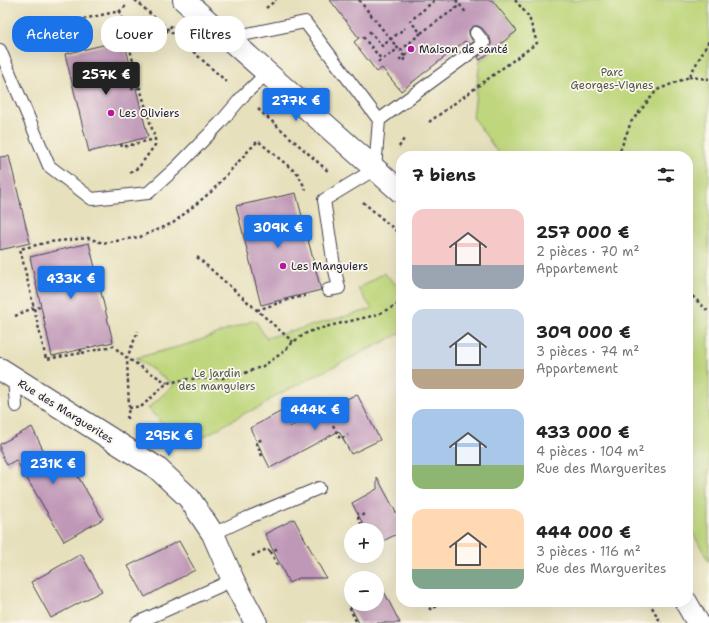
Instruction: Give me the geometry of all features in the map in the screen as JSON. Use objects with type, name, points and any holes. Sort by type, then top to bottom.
[{"type":"street","points":[[184,0],[202,16]]},
{"type":"street","points":[[244,52],[396,188]]},
{"type":"street","name":"Rue des Marguerites","points":[[7,374],[157,468],[189,498],[213,534],[233,580],[256,623]]},
{"type":"street","points":[[689,607],[698,623]]},
{"type":"lane","points":[[245,34],[305,22],[379,120],[375,169],[324,200],[334,266],[340,288],[328,290]]},
{"type":"lane","points":[[379,120],[484,43],[476,33]]},
{"type":"lane","points":[[0,50],[49,166],[92,199],[148,193],[178,166],[267,73]]},
{"type":"lane","points":[[7,374],[16,406]]},
{"type":"lane","points":[[213,534],[319,488]]},
{"type":"lane","points":[[137,623],[233,580]]},
{"type":"path","points":[[135,0],[396,231]]},
{"type":"path","points":[[359,0],[404,56],[404,61]]},
{"type":"path","points":[[421,33],[410,20],[435,0]]},
{"type":"path","points":[[457,0],[468,14]]},
{"type":"path","points":[[429,122],[536,43],[529,17],[515,0]]},
{"type":"path","points":[[378,62],[399,50],[460,5]]},
{"type":"path","points":[[8,35],[120,11],[126,6]]},
{"type":"path","points":[[120,11],[156,145],[139,167],[129,174]]},
{"type":"path","points":[[169,30],[172,25]]},
{"type":"path","points":[[369,31],[382,46],[405,28]]},
{"type":"path","points":[[363,36],[382,60]]},
{"type":"path","points":[[689,77],[709,41]]},
{"type":"path","points":[[399,60],[408,53]]},
{"type":"path","points":[[620,151],[631,122],[657,90],[689,77],[709,80]]},
{"type":"path","points":[[131,90],[140,88]]},
{"type":"path","points":[[398,149],[405,137]]},
{"type":"path","points":[[121,144],[122,147],[155,139]]},
{"type":"path","points":[[167,383],[127,358],[113,346],[46,360],[20,249],[49,242],[88,238],[103,243],[140,237],[173,223],[212,191],[258,141],[298,174],[307,191]]},
{"type":"path","points":[[197,257],[293,342]]},
{"type":"path","points":[[693,297],[709,312]]},
{"type":"path","points":[[257,310],[294,299]]},
{"type":"path","points":[[129,408],[142,406],[167,383],[188,379],[223,378],[245,373],[264,366],[282,353],[293,342],[308,332],[376,315],[396,305]]},
{"type":"path","points":[[15,316],[33,308],[40,307]]},
{"type":"path","points":[[118,444],[125,428],[129,408],[127,358],[138,331]]},
{"type":"path","points":[[80,349],[82,353]]},
{"type":"path","points":[[334,425],[340,439],[348,435]]},
{"type":"path","points":[[262,456],[256,442],[263,439]]},
{"type":"path","points":[[360,523],[358,518],[364,514]]},
{"type":"path","points":[[271,552],[278,548]]},
{"type":"path","points":[[249,558],[267,549],[271,552],[277,565]]},
{"type":"path","points":[[652,607],[661,623]]},
{"type":"path","points":[[351,611],[357,623]]},
{"type":"green space","name":"Parc Georges-Vignes","points":[[492,0],[709,0],[709,562],[693,533],[693,151],[497,151],[473,117],[480,60],[517,31]]},
{"type":"green space","name":"Le jardin des manguiers","points":[[384,273],[396,284],[396,336],[275,396],[259,408],[247,412],[184,448],[148,408],[174,385],[136,358],[192,343],[255,320],[266,338],[372,309],[358,289]]},
{"type":"building","name":"Maison de santé","points":[[330,0],[492,0],[517,31],[480,60],[478,57],[489,49],[491,42],[490,38],[482,28],[478,26],[472,27],[469,30],[469,34],[473,42],[469,45],[465,41],[401,91],[382,68],[377,72],[354,42],[359,38]]},
{"type":"building","name":"Les Oliviers","points":[[101,45],[101,52],[127,52],[148,137],[89,152],[65,54],[73,52],[93,52],[93,47]]},
{"type":"building","points":[[9,156],[30,243],[0,250],[0,157]]},
{"type":"building","name":"Les Manguiers","points":[[296,193],[321,290],[261,305],[236,206]]},
{"type":"building","points":[[89,243],[113,342],[52,356],[30,257]]},
{"type":"building","points":[[357,394],[380,440],[351,454],[339,431],[270,468],[250,428],[282,411],[290,427]]},
{"type":"building","points":[[32,427],[51,466],[67,458],[103,519],[64,541],[16,460],[7,465],[0,451],[0,444]]},
{"type":"building","points":[[377,477],[396,513],[396,534],[384,540],[384,523],[362,523],[352,503],[377,489]]},
{"type":"building","points":[[294,519],[326,578],[299,578],[289,583],[265,534]]},
{"type":"building","points":[[179,541],[195,570],[145,597],[128,566]]},
{"type":"building","points":[[81,554],[102,591],[51,618],[31,582]]},
{"type":"building","points":[[384,592],[400,623],[359,623],[353,611],[384,611]]},
{"type":"place","name":"Maison de santé","points":[[411,49]]},
{"type":"place","name":"Les Oliviers","points":[[111,113]]},
{"type":"place","name":"Les Manguiers","points":[[283,266]]}]
